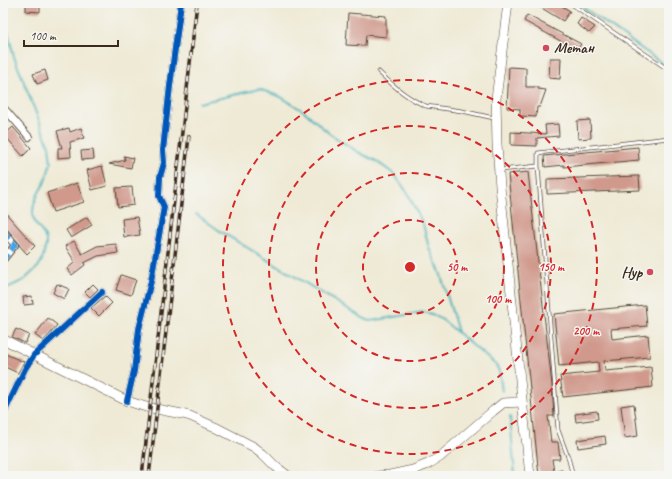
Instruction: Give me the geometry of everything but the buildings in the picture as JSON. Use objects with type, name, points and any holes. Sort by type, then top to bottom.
[{"type":"main road","points":[[508,3],[496,99],[496,118],[499,170],[530,476]]},
{"type":"main road","points":[[3,339],[127,401],[194,418],[254,446],[288,476]]},
{"type":"main road","points":[[377,476],[413,470],[440,457],[493,411],[516,395],[520,385]]},
{"type":"main road","points":[[504,403],[522,402]]},
{"type":"street","points":[[127,401],[134,371],[139,329],[151,281],[164,207],[159,196],[160,177],[164,163],[163,150],[181,3]]},
{"type":"street","points":[[3,107],[28,137]]},
{"type":"street","points":[[3,231],[15,244],[3,260]]},
{"type":"street","points":[[3,415],[34,355],[102,292]]},
{"type":"lane","points":[[570,3],[669,70]]},
{"type":"lane","points":[[379,72],[402,92],[426,106],[496,118]]},
{"type":"lane","points":[[573,476],[558,430],[538,153],[669,138]]},
{"type":"lane","points":[[499,170],[538,166]]},
{"type":"waterway","points":[[577,3],[669,68]]},
{"type":"waterway","points":[[3,12],[14,57],[49,146],[51,163],[44,184],[34,204],[33,211],[33,217],[36,224],[46,240],[42,260],[38,267],[24,280],[3,290]]},
{"type":"waterway","points":[[199,103],[259,89],[281,97],[305,112],[330,134],[358,152],[376,161],[394,174],[407,192],[423,224],[429,248],[440,272],[458,332]]},
{"type":"waterway","points":[[196,214],[220,231],[370,321],[424,312],[432,314],[444,321],[496,365],[499,371],[502,391]]},
{"type":"waterway","points":[[510,417],[515,476]]},
{"type":"railway","points":[[142,476],[197,3]]},
{"type":"railway","points":[[149,476],[189,136]]},
{"type":"marked path","points":[[3,231],[15,245],[3,260]]},
{"type":"cycle path","points":[[127,401],[134,371],[139,329],[151,281],[164,207],[159,196],[160,177],[164,163],[163,150],[181,3]]},
{"type":"cycle path","points":[[3,415],[25,369],[34,355],[102,292]]},
{"type":"place","name":"Метан","points":[[546,48]]},
{"type":"place","name":"Нур","points":[[650,272]]}]
